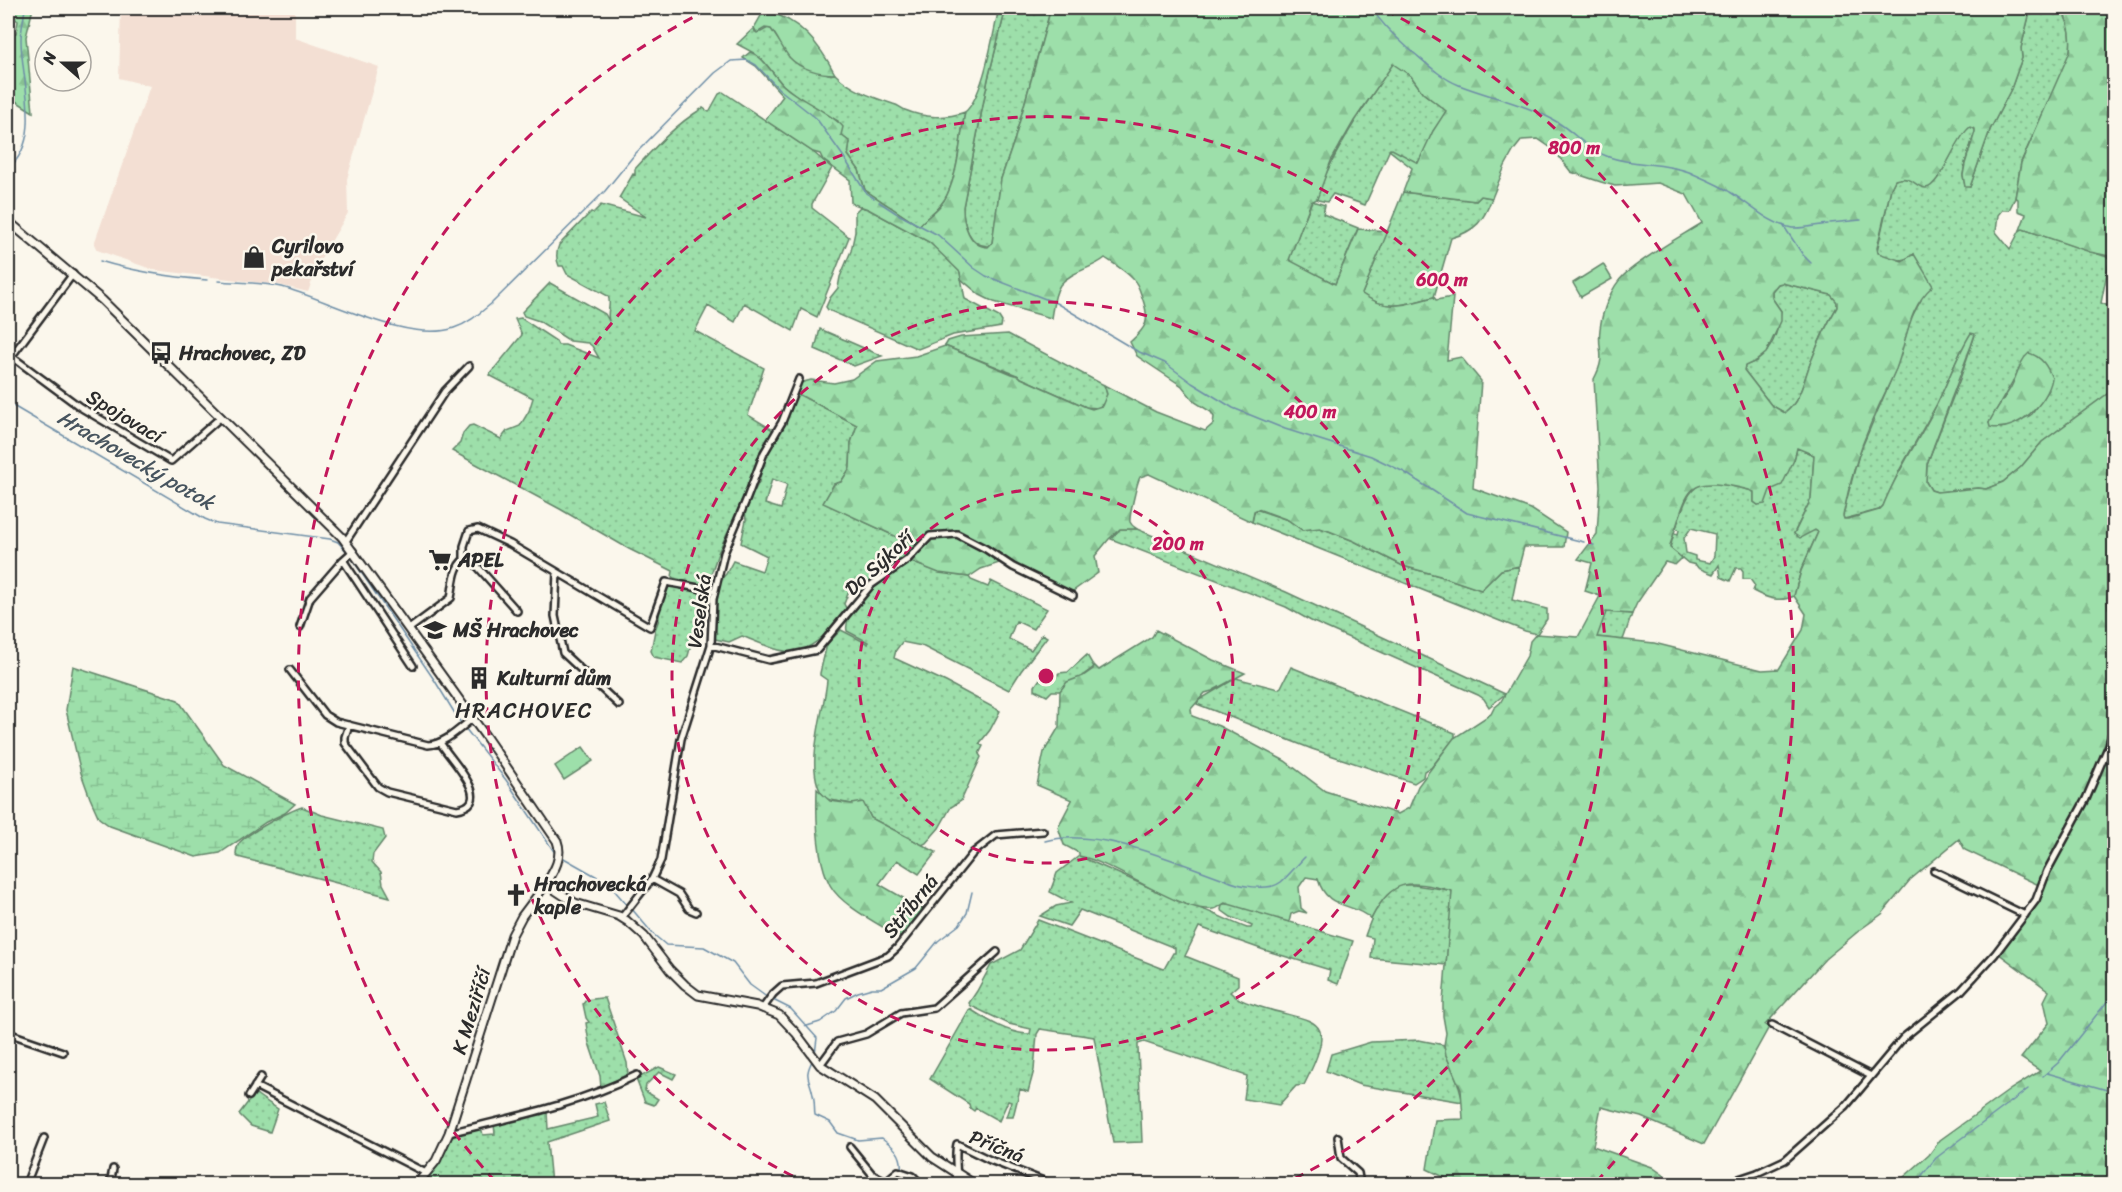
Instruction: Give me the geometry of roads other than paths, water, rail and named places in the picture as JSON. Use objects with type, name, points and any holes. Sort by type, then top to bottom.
[{"type":"street","points":[[8,224],[73,274],[102,300],[346,541],[348,555],[413,666]]},
{"type":"street","points":[[9,358],[73,274]]},
{"type":"street","name":"Spojovací","points":[[9,358],[81,407],[171,461],[221,417]]},
{"type":"street","points":[[346,541],[441,398],[469,366]]},
{"type":"street","name":"Veselská","points":[[622,917],[652,879],[662,860],[681,739],[711,645],[715,591],[724,553],[764,453],[782,422],[799,379]]},
{"type":"street","points":[[409,629],[451,598],[455,572],[464,558],[464,546],[469,531],[477,529],[510,544],[650,627],[666,582],[715,591]]},
{"type":"street","name":"Do Sýkoří","points":[[711,645],[769,660],[817,650],[871,585],[908,560],[930,536],[957,534],[986,549],[1013,567],[1073,596]]},
{"type":"street","points":[[300,627],[310,598],[348,555]]},
{"type":"street","points":[[290,670],[330,719],[349,725],[428,745],[440,742],[469,721],[409,629],[348,555]]},
{"type":"street","points":[[464,558],[469,557],[517,611]]},
{"type":"street","points":[[557,572],[555,616],[563,653],[619,705]]},
{"type":"street","name":"K Meziříčí","points":[[417,1185],[440,1155],[449,1133],[512,935],[522,916],[546,884],[559,855],[555,838],[469,721]]},
{"type":"street","points":[[349,725],[345,743],[378,787],[387,792],[457,809],[463,808],[472,798],[472,787],[440,742]]},
{"type":"street","points":[[1716,1185],[1757,1173],[1785,1160],[1846,1106],[1903,1038],[1961,991],[1995,954],[2036,900],[2048,871],[2086,800],[2115,725]]},
{"type":"street","name":"Stříbrná","points":[[765,1005],[782,986],[816,983],[888,956],[897,948],[973,853],[996,835],[1043,831]]},
{"type":"street","points":[[1934,871],[2025,915]]},
{"type":"street","points":[[652,879],[679,894],[689,909],[696,912]]},
{"type":"street","points":[[546,884],[575,903],[622,917],[644,936],[670,970],[698,995],[765,1005],[779,1015],[818,1063],[874,1100],[932,1157],[974,1185]]},
{"type":"street","points":[[818,1063],[837,1042],[858,1037],[901,1013],[934,1008],[997,952]]},
{"type":"street","points":[[1772,1025],[1871,1076]]},
{"type":"street","points":[[8,1033],[63,1052]]},
{"type":"street","points":[[449,1133],[557,1107],[603,1092],[637,1076]]},
{"type":"street","points":[[249,1096],[261,1077]]},
{"type":"street","points":[[255,1086],[426,1173]]},
{"type":"street","points":[[1338,1137],[1341,1158],[1358,1173],[1360,1185]]},
{"type":"street","points":[[26,1185],[44,1138]]},
{"type":"street","name":"Příčná","points":[[957,1174],[957,1144],[1052,1185]]},
{"type":"street","points":[[850,1147],[872,1174],[886,1181],[900,1171],[913,1176],[921,1185]]},
{"type":"street","points":[[110,1185],[113,1169]]},
{"type":"street","points":[[956,1185],[957,1174]]},
{"type":"waterway","points":[[8,169],[19,156],[25,142],[28,125],[21,40],[25,8]]},
{"type":"waterway","points":[[1372,8],[1393,34],[1445,78],[1546,116],[1564,126],[1601,154],[1619,160],[1689,172],[1725,189],[1767,218],[1784,226],[1796,228],[1828,224]]},
{"type":"waterway","points":[[218,281],[274,285],[368,318],[414,330],[435,331],[459,326],[492,303],[605,191],[635,154],[715,73],[731,61],[747,60],[756,65],[779,89],[816,118],[866,193],[874,198]]},
{"type":"waterway","points":[[879,202],[938,235],[986,276],[1056,303],[1137,351],[1165,363],[1233,408],[1285,429],[1371,456],[1404,472],[1467,513],[1584,542]]},
{"type":"waterway","points":[[1830,223],[1861,220]]},
{"type":"waterway","points":[[1783,225],[1811,263]]},
{"type":"waterway","points":[[100,261],[153,274],[207,280]]},
{"type":"waterway","name":"Hrachovecký potok","points":[[8,403],[205,519],[217,524],[330,539],[338,542],[347,552]]},
{"type":"waterway","points":[[1589,544],[1594,545]]},
{"type":"waterway","name":"Hrachovecký potok","points":[[350,556],[435,681],[462,725]]},
{"type":"waterway","name":"Hrachovecký potok","points":[[465,728],[506,780],[555,853]]},
{"type":"waterway","points":[[1045,841],[1088,838],[1111,842],[1159,855],[1237,884],[1253,887],[1269,887],[1281,882],[1305,857]]},
{"type":"waterway","name":"Hrachovecký potok","points":[[562,857],[608,883],[627,905]]},
{"type":"waterway","points":[[807,1026],[820,1022],[836,1011],[846,998],[858,992],[881,988],[916,968],[938,941],[959,925],[967,913],[972,892]]},
{"type":"waterway","name":"Hrachovecký potok","points":[[631,908],[653,934],[666,945],[704,947],[733,963],[750,985],[768,998]]},
{"type":"waterway","name":"Hrachovecký potok","points":[[2043,1076],[2058,1063],[2114,993]]},
{"type":"waterway","name":"Hrachovecký potok","points":[[773,1000],[791,1009],[817,1038],[815,1054]]},
{"type":"waterway","name":"Hrachovecký potok","points":[[813,1059],[808,1077],[814,1097],[815,1115],[830,1122],[838,1133],[858,1140],[882,1138],[899,1155],[901,1170]]},
{"type":"waterway","points":[[2047,1073],[2114,1092]]},
{"type":"waterway","name":"Hrachovecký potok","points":[[1915,1184],[1936,1158],[2028,1089]]},
{"type":"waterway","name":"Hrachovecký potok","points":[[895,1184],[899,1174]]},
{"type":"place","name":"Cyrilovo pekařství","points":[[254,257]]},
{"type":"place","name":"Hrachovec, ZD","points":[[161,353]]},
{"type":"place","name":"APEL","points":[[440,560]]},
{"type":"place","name":"MŠ Hrachovec","points":[[435,630]]},
{"type":"place","name":"Kulturní dům","points":[[479,678]]},
{"type":"place","name":"Hrachovecká kaple","points":[[516,895]]},
{"type":"district","name":"HRACHOVEC","points":[[524,710]]}]
